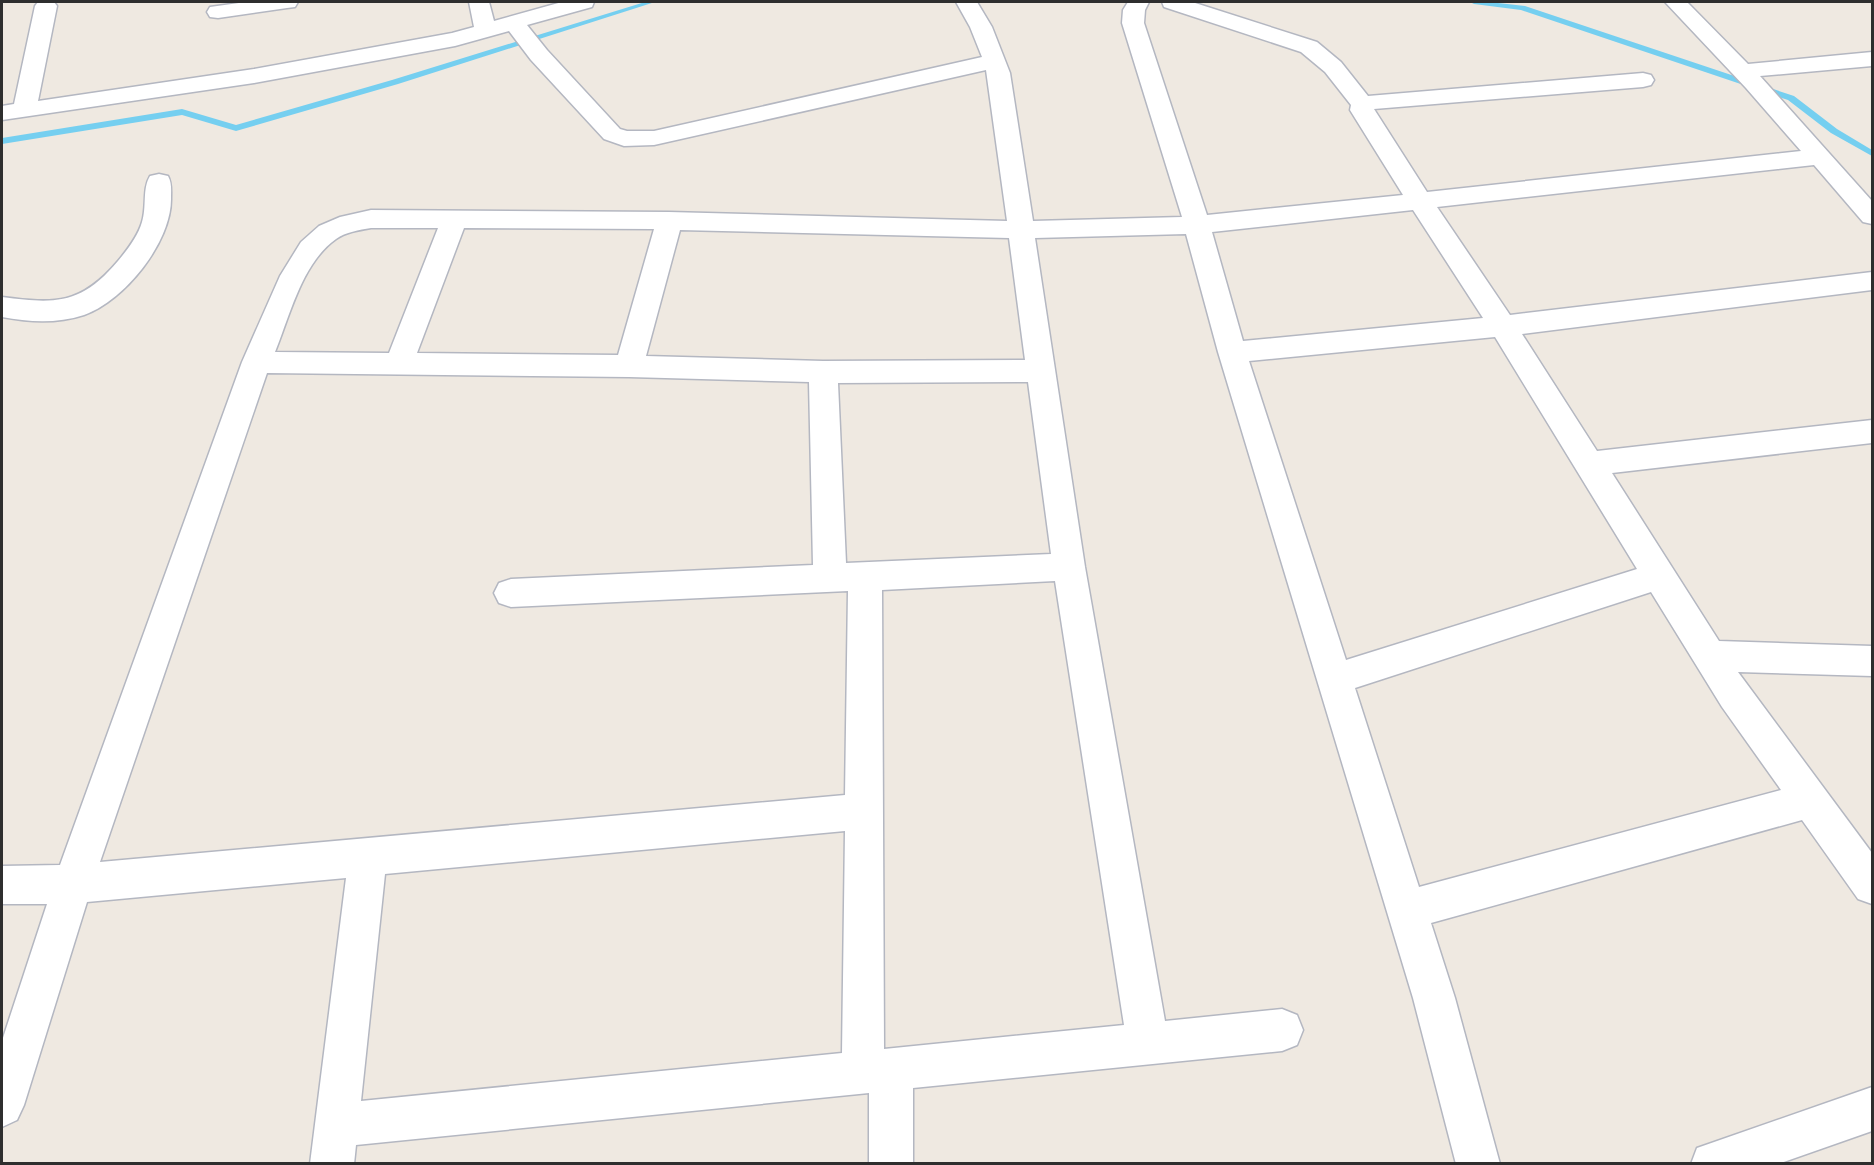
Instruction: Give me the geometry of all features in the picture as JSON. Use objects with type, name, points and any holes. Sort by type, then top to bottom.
[{"type":"street","points":[[218,12],[287,2]]},
{"type":"street","points":[[479,2],[486,31]]},
{"type":"street","points":[[2,113],[254,76],[486,31],[518,29],[584,2]]},
{"type":"street","points":[[968,2],[996,61],[1069,567],[1148,1044]]},
{"type":"street","points":[[1138,2],[1134,10],[1133,23],[1197,225],[1232,352],[1434,998],[1478,1164]]},
{"type":"street","points":[[1172,2],[1309,47],[1333,67],[1364,105]]},
{"type":"street","points":[[1675,2],[1748,77],[1872,216]]},
{"type":"street","points":[[25,109],[46,6]]},
{"type":"street","points":[[518,29],[612,134],[624,139],[654,138],[996,61]]},
{"type":"street","points":[[1748,77],[1872,59]]},
{"type":"street","points":[[1643,80],[1371,102],[1364,105],[1362,110],[1503,326],[1734,696],[1872,885]]},
{"type":"street","points":[[2,1105],[73,884],[256,362],[293,276],[310,248],[328,232],[349,223],[371,219],[455,218],[1021,230],[1197,225],[1420,201],[1814,150]]},
{"type":"street","points":[[2,307],[39,313],[56,312],[90,303],[105,293],[117,283],[144,246],[158,215],[159,182]]},
{"type":"street","points":[[399,363],[455,218]]},
{"type":"street","points":[[628,366],[669,221]]},
{"type":"street","points":[[1232,352],[1503,326],[1872,281]]},
{"type":"street","points":[[256,362],[628,366],[823,372],[1041,371]]},
{"type":"street","points":[[823,372],[847,577],[864,811],[877,1071],[891,1164]]},
{"type":"street","points":[[1589,464],[1872,431]]},
{"type":"street","points":[[512,593],[1069,567]]},
{"type":"street","points":[[1335,679],[1659,576]]},
{"type":"street","points":[[1709,656],[1872,661]]},
{"type":"street","points":[[1407,910],[1810,800]]},
{"type":"street","points":[[2,885],[73,884],[864,811]]},
{"type":"street","points":[[368,856],[334,1144],[877,1071],[1282,1030]]},
{"type":"street","points":[[1713,1164],[1872,1109]]},
{"type":"waterway","points":[[2,141],[182,112],[236,128],[395,82],[651,2]]},
{"type":"waterway","points":[[1474,2],[1522,8],[1791,98],[1834,131],[1872,153]]}]
